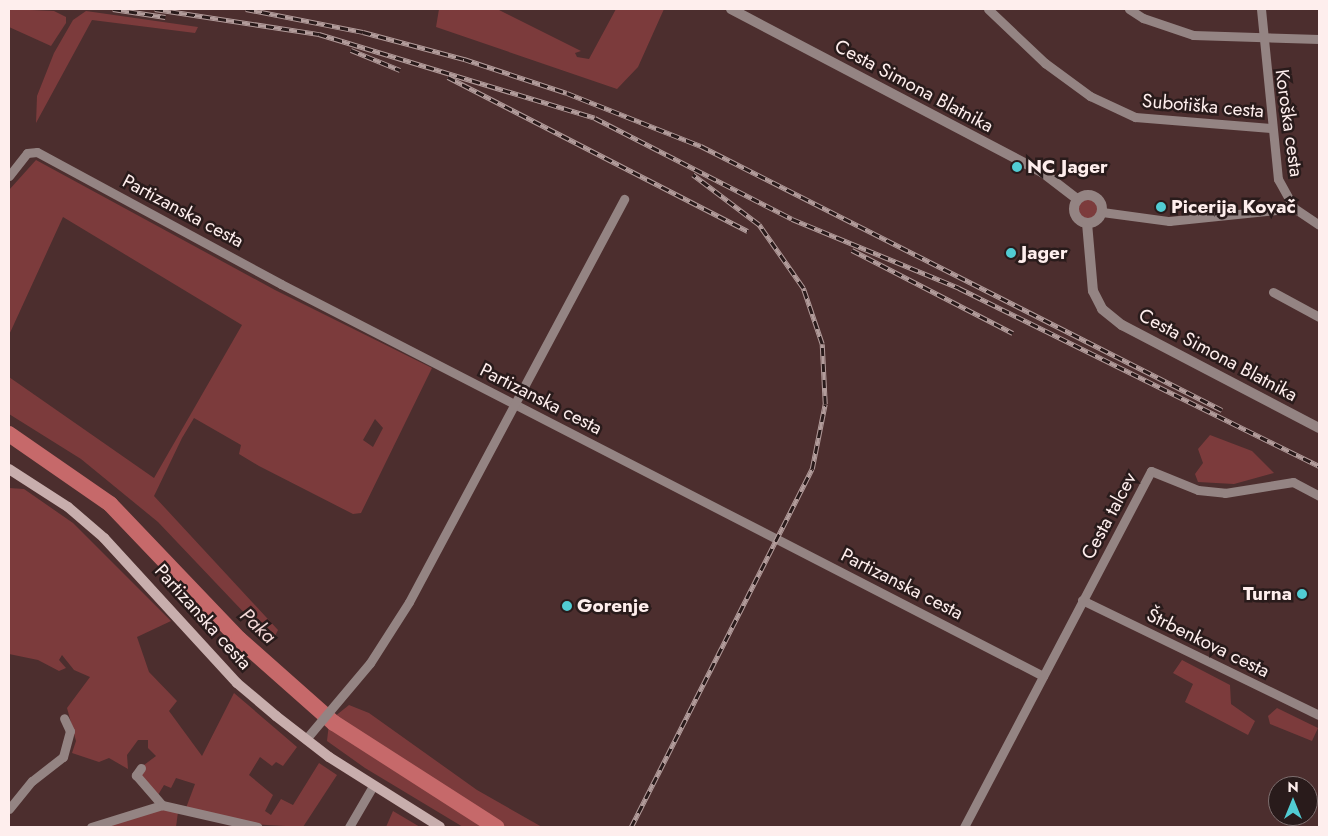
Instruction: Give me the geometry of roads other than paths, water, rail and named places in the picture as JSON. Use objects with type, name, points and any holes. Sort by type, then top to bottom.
[{"type":"main road","name":"Partizanska cesta","points":[[9,469],[68,506],[104,538],[237,682],[306,739],[373,786],[440,827]]},
{"type":"street","name":"Cesta Simona Blatnika","points":[[731,9],[1042,172],[1077,199]]},
{"type":"street","name":"Subotiška cesta","points":[[988,9],[1045,63],[1090,96],[1135,117],[1271,128]]},
{"type":"street","points":[[1129,9],[1193,35],[1263,40],[1319,39]]},
{"type":"street","name":"Koroška cesta","points":[[1261,9],[1271,128],[1278,179],[1294,208],[1319,225]]},
{"type":"street","name":"Partizanska cesta","points":[[9,176],[27,153],[37,152],[515,406],[1043,676]]},
{"type":"street","points":[[1102,212],[1094,196],[1077,199],[1074,214],[1087,223],[1102,212],[1169,220],[1294,208]]},
{"type":"street","points":[[306,739],[335,701],[370,663],[409,602],[624,198]]},
{"type":"street","name":"Cesta Simona Blatnika","points":[[1087,223],[1093,291],[1102,309],[1122,325],[1319,428]]},
{"type":"street","points":[[1274,292],[1319,317]]},
{"type":"street","name":"Cesta talcev","points":[[1082,600],[1151,471],[1212,493],[1286,482],[1319,496]]},
{"type":"street","points":[[964,827],[1082,600]]},
{"type":"street","name":"Štrbenkova cesta","points":[[1082,600],[1319,715]]},
{"type":"street","points":[[9,809],[32,781],[63,757],[70,731],[64,718]]},
{"type":"street","points":[[141,768],[136,775],[162,804]]},
{"type":"street","points":[[349,827],[373,786]]},
{"type":"street","points":[[90,827],[162,804],[258,827]]},
{"type":"waterway","name":"Paka","points":[[9,434],[110,504],[239,639],[334,723],[496,827]]},
{"type":"railway","points":[[113,9],[165,17]]},
{"type":"railway","points":[[155,9],[319,34],[595,118],[792,219],[959,288],[1319,466]]},
{"type":"railway","points":[[246,9],[363,32],[464,59],[567,93],[701,146],[1222,410]]},
{"type":"railway","points":[[351,50],[400,70]]},
{"type":"railway","points":[[448,77],[748,231]]},
{"type":"railway","points":[[631,827],[812,469],[825,404],[822,344],[803,288],[759,225],[693,175]]},
{"type":"railway","points":[[852,250],[1013,333]]},
{"type":"place","name":"NC Jager","points":[[1017,167]]},
{"type":"place","name":"Picerija Kovač","points":[[1161,207]]},
{"type":"place","name":"Jager","points":[[1011,253]]},
{"type":"place","name":"Turna","points":[[1302,594]]},
{"type":"place","name":"Gorenje","points":[[567,606]]}]
